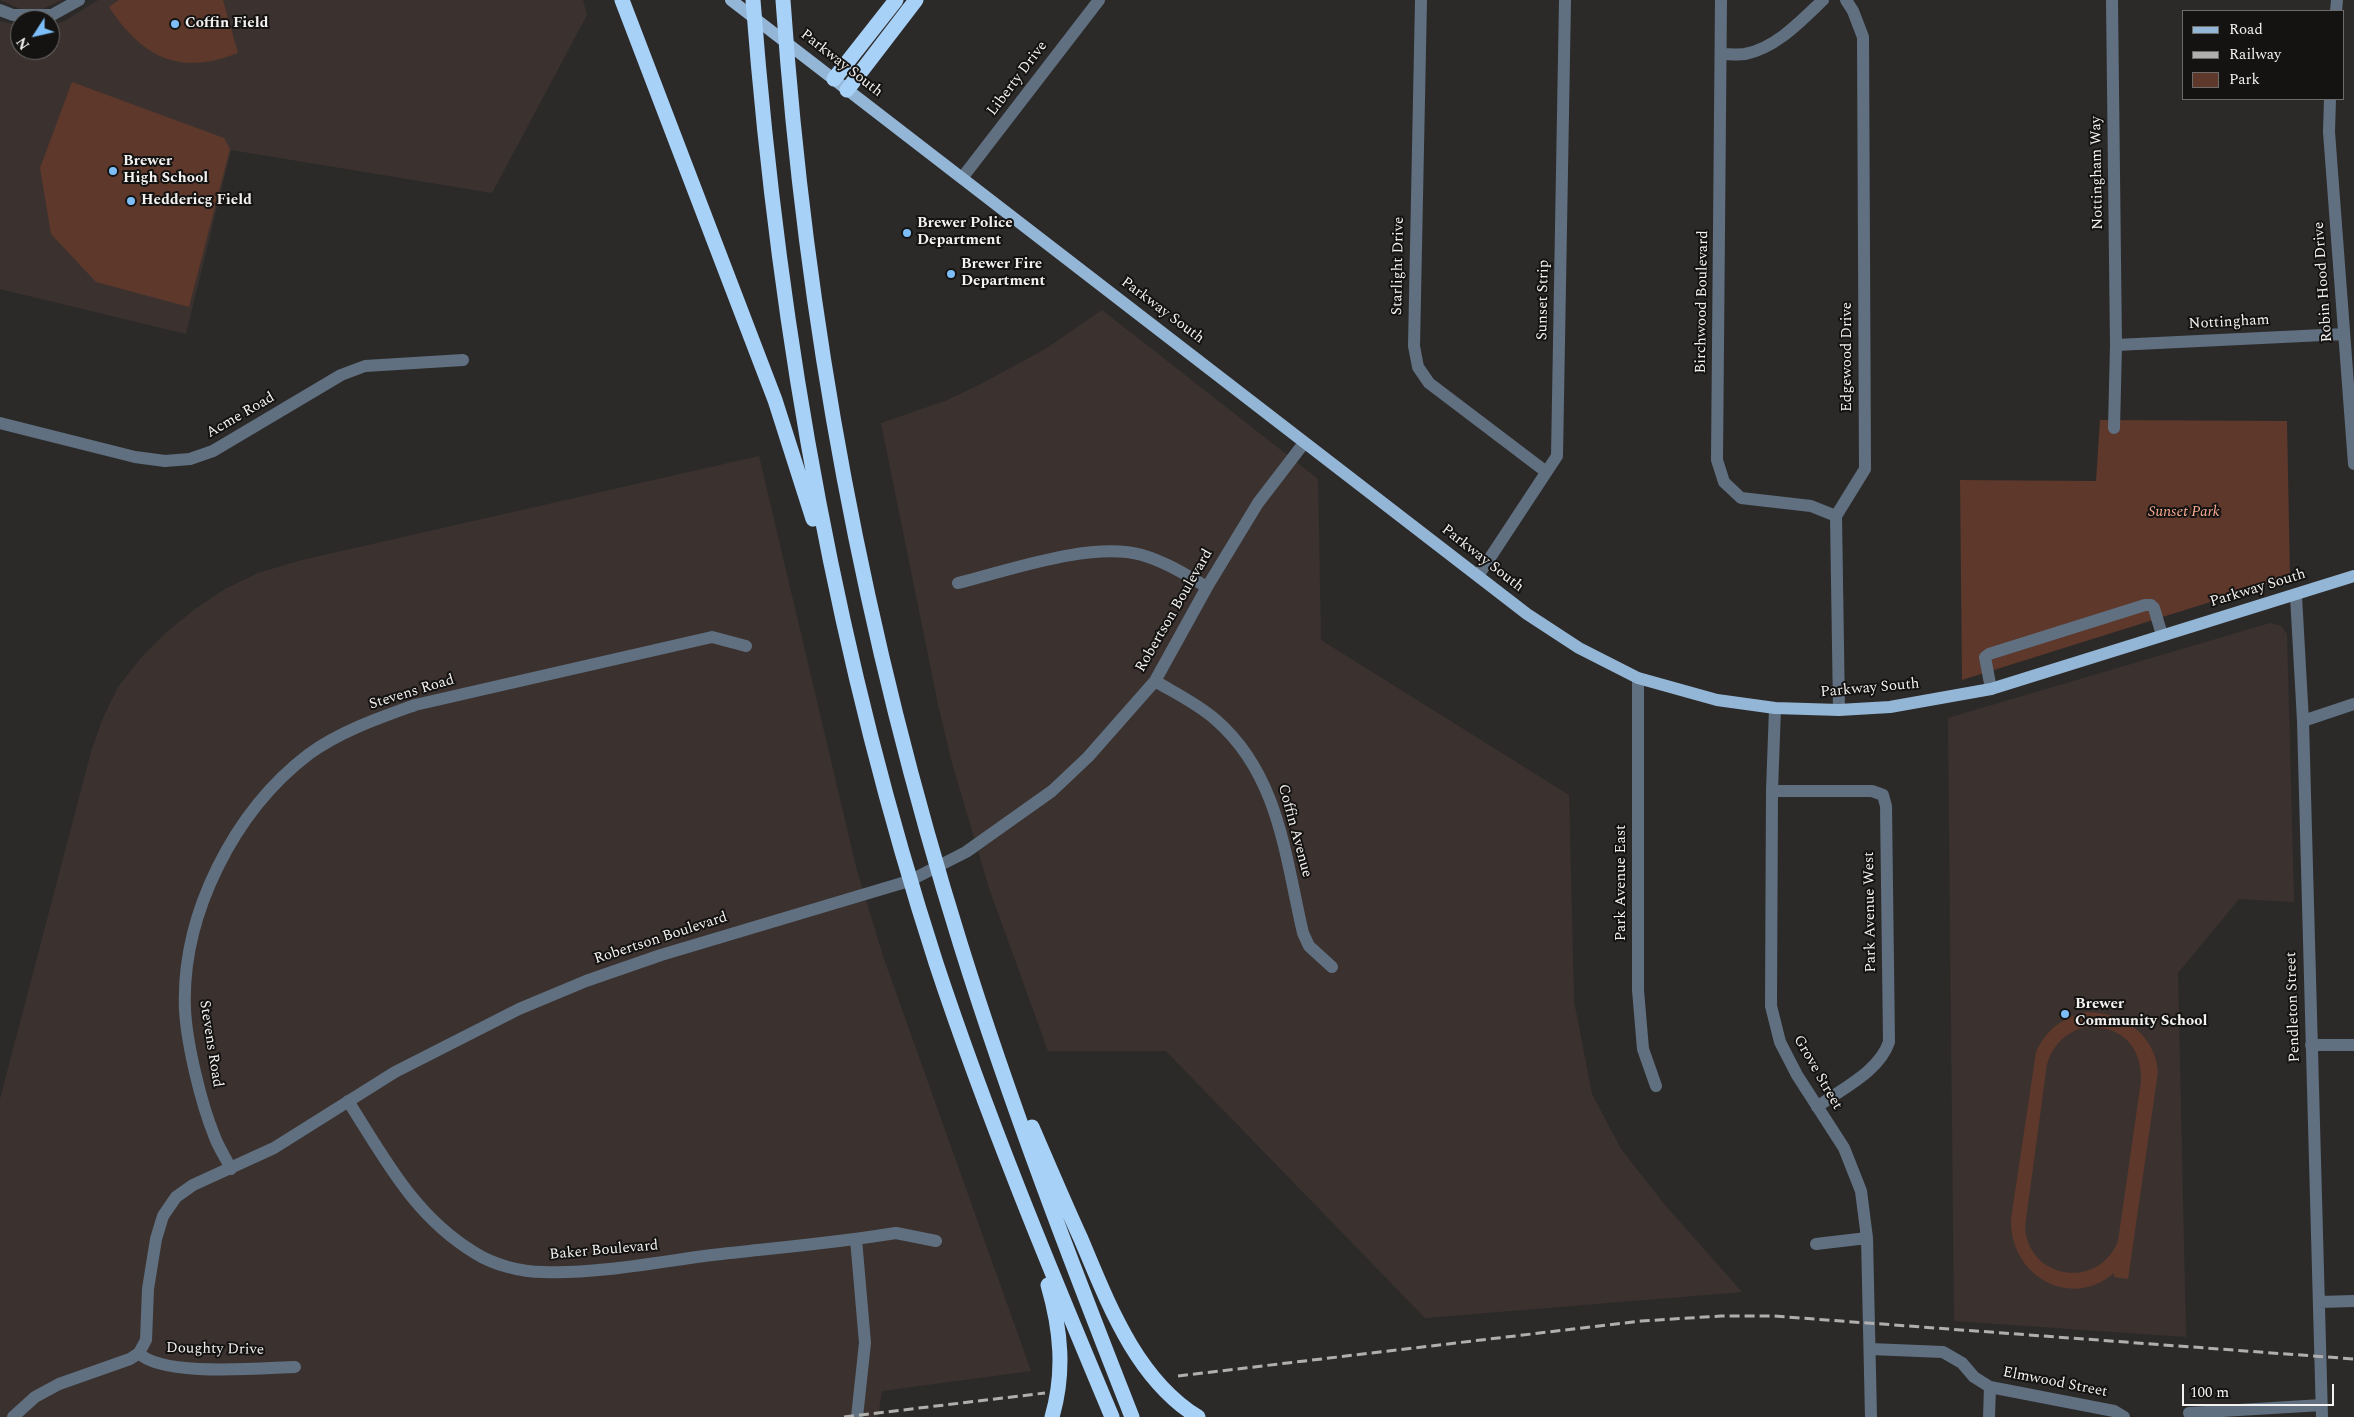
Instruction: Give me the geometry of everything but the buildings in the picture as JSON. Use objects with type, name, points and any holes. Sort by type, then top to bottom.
[{"type":"highway","points":[[622,0],[784,423],[854,665],[885,788],[930,943],[982,1096],[1021,1197],[1112,1417]]},
{"type":"highway","points":[[753,0],[767,158],[786,310],[816,488],[854,665]]},
{"type":"highway","points":[[783,0],[795,145],[813,293],[851,514],[882,660],[910,768],[948,901],[983,1013],[1049,1200],[1132,1417]]},
{"type":"highway","points":[[834,79],[896,0]]},
{"type":"highway","points":[[847,90],[916,0]]},
{"type":"highway","points":[[983,1013],[1119,1322],[1137,1354],[1157,1381],[1180,1404],[1198,1417]]},
{"type":"highway","points":[[1021,1197],[1058,1323],[1061,1366],[1059,1388],[1052,1417]]},
{"type":"main road","name":"Parkway South","points":[[732,0],[1526,614],[1572,643],[1638,678],[1717,700],[1775,708],[1839,710],[1890,707],[1991,689],[2162,635],[2296,596],[2354,576]]},
{"type":"street","points":[[0,10],[13,15],[52,15],[79,0]]},
{"type":"street","name":"Liberty Drive","points":[[962,178],[1099,0]]},
{"type":"street","name":"Starlight Drive","points":[[1421,0],[1414,346],[1418,367],[1429,383],[1546,471]]},
{"type":"street","name":"Sunset Strip","points":[[1478,576],[1557,456],[1565,0]]},
{"type":"street","name":"Birchwood Boulevard","points":[[1721,0],[1718,460],[1724,482],[1741,498],[1811,506],[1836,516]]},
{"type":"street","points":[[1721,54],[1745,54],[1766,46],[1791,30],[1822,0]]},
{"type":"street","name":"Edgewood Drive","points":[[1836,516],[1865,468],[1863,37],[1853,11],[1846,0]]},
{"type":"street","name":"Nottingham Way","points":[[2112,0],[2116,345],[2114,428]]},
{"type":"street","name":"Robin Hood Drive","points":[[2330,100],[2329,132],[2354,464]]},
{"type":"street","name":"Nottingham","points":[[2116,345],[2344,334]]},
{"type":"street","name":"Acme Road","points":[[0,423],[135,457],[164,461],[190,459],[213,451],[341,375],[365,366],[463,360]]},
{"type":"street","name":"Robertson Boulevard","points":[[139,1354],[147,1334],[148,1289],[156,1239],[163,1216],[176,1197],[193,1185],[274,1148],[395,1072],[461,1037],[577,984],[680,949],[882,890],[936,869],[966,852],[1032,807],[1063,782],[1105,739],[1155,681],[1207,587],[1258,503],[1304,443]]},
{"type":"street","points":[[1836,516],[1839,710]]},
{"type":"street","points":[[958,583],[1079,554],[1122,551],[1161,562],[1207,587]]},
{"type":"street","name":"Pendleton Street","points":[[2296,596],[2303,721],[2322,1411]]},
{"type":"street","points":[[1991,689],[1985,663],[1985,657],[1989,654],[2145,605],[2150,605],[2154,608],[2162,635]]},
{"type":"street","name":"Stevens Road","points":[[231,1168],[214,1135],[192,1055],[185,1010],[188,968],[194,934],[206,894],[222,857],[243,823],[284,776],[310,754],[342,734],[415,706],[712,637],[746,646]]},
{"type":"street","name":"Park Avenue East","points":[[1638,678],[1638,990],[1643,1049],[1656,1086]]},
{"type":"street","name":"Coffin Avenue","points":[[1155,681],[1215,718],[1238,740],[1253,761],[1267,787],[1274,809],[1303,933],[1309,946],[1332,967]]},
{"type":"street","points":[[2303,721],[2354,704]]},
{"type":"street","name":"Grove Street","points":[[1775,708],[1772,791],[1771,1006],[1780,1042],[1817,1107],[1844,1148],[1861,1191],[1867,1238],[1871,1417]]},
{"type":"street","name":"Park Avenue West","points":[[1772,791],[1872,791],[1883,795],[1886,806],[1889,1042],[1885,1055],[1875,1065],[1817,1107]]},
{"type":"street","points":[[2311,1045],[2354,1045]]},
{"type":"street","name":"Baker Boulevard","points":[[348,1101],[387,1163],[421,1211],[454,1239],[477,1254],[519,1270],[543,1272],[586,1270],[896,1233],[936,1241]]},
{"type":"street","points":[[1816,1244],[1867,1238]]},
{"type":"street","points":[[856,1239],[865,1343],[857,1417]]},
{"type":"street","points":[[2319,1302],[2354,1301]]},
{"type":"street","name":"Elmwood Street","points":[[1870,1349],[1943,1352],[1962,1363],[1974,1377],[1990,1387],[2114,1411],[2124,1417]]},
{"type":"street","points":[[13,1417],[35,1397],[54,1386],[130,1359],[139,1354]]},
{"type":"street","name":"Doughty Drive","points":[[139,1354],[149,1362],[176,1368],[295,1367]]},
{"type":"street","points":[[1989,1417],[1990,1387]]},
{"type":"street","points":[[2189,1413],[2322,1411]]},
{"type":"shaded area","points":[[0,0],[62,0],[42,9],[23,10]]},
{"type":"shaded area","name":"Brewer High School","points":[[98,0],[583,0],[587,15],[492,193],[231,150],[186,334],[0,289],[0,21],[10,24],[10,60],[60,60],[60,23]]},
{"type":"shaded area","points":[[1102,310],[1318,479],[1321,640],[1569,795],[1574,1001],[1592,1094],[1621,1149],[1665,1205],[1742,1292],[1425,1318],[1166,1051],[1048,1051],[989,888],[952,763],[938,704],[881,423],[945,401],[981,384],[1047,348]]},
{"type":"shaded area","points":[[759,456],[857,871],[884,959],[1031,1371],[882,1391],[878,1417],[0,1417],[0,1099],[91,752],[102,720],[118,687],[140,659],[168,631],[195,609],[225,589],[258,573],[302,560]]},
{"type":"shaded area","name":"Brewer Community School","points":[[2270,623],[2281,626],[2287,634],[2294,902],[2239,899],[2178,973],[2186,1337],[1954,1321],[1948,718]]},
{"type":"green space","name":"Coffin Field","points":[[119,0],[223,0],[238,53],[217,60],[198,63],[180,62],[164,58],[149,50],[135,39],[122,25],[109,7]]},
{"type":"green space","name":"Heddericg Field","points":[[72,82],[224,138],[230,149],[189,307],[96,282],[51,234],[40,168]]},
{"type":"green space","name":"Sunset Park","points":[[2100,420],[2287,421],[2290,577],[1962,680],[1960,480],[2096,481]]},
{"type":"green space","points":[[2086,1012],[2112,1016],[2134,1028],[2151,1047],[2156,1059],[2158,1072],[2128,1279],[2114,1277],[2114,1273],[2097,1284],[2079,1288],[2062,1287],[2045,1281],[2031,1271],[2020,1256],[2013,1239],[2011,1219],[2036,1052],[2050,1031],[2062,1021]],"holes":[[[2084,1027],[2097,1027],[2118,1033],[2133,1047],[2140,1068],[2141,1081],[2118,1241],[2108,1257],[2095,1267],[2081,1272],[2065,1272],[2050,1267],[2038,1258],[2029,1245],[2025,1227],[2047,1064],[2056,1046],[2066,1036]]]},
{"type":"railway","points":[[1178,1376],[1641,1321],[1721,1316],[1773,1316],[2354,1359]]},
{"type":"railway","points":[[844,1417],[1045,1393]]},
{"type":"place","name":"Coffin Field","points":[[175,24]]},
{"type":"place","name":"Brewer High School","points":[[113,171]]},
{"type":"place","name":"Heddericg Field","points":[[131,201]]},
{"type":"place","name":"Brewer Police Department","points":[[907,233]]},
{"type":"place","name":"Brewer Fire Department","points":[[951,274]]},
{"type":"place","name":"Brewer Community School","points":[[2065,1014]]}]
